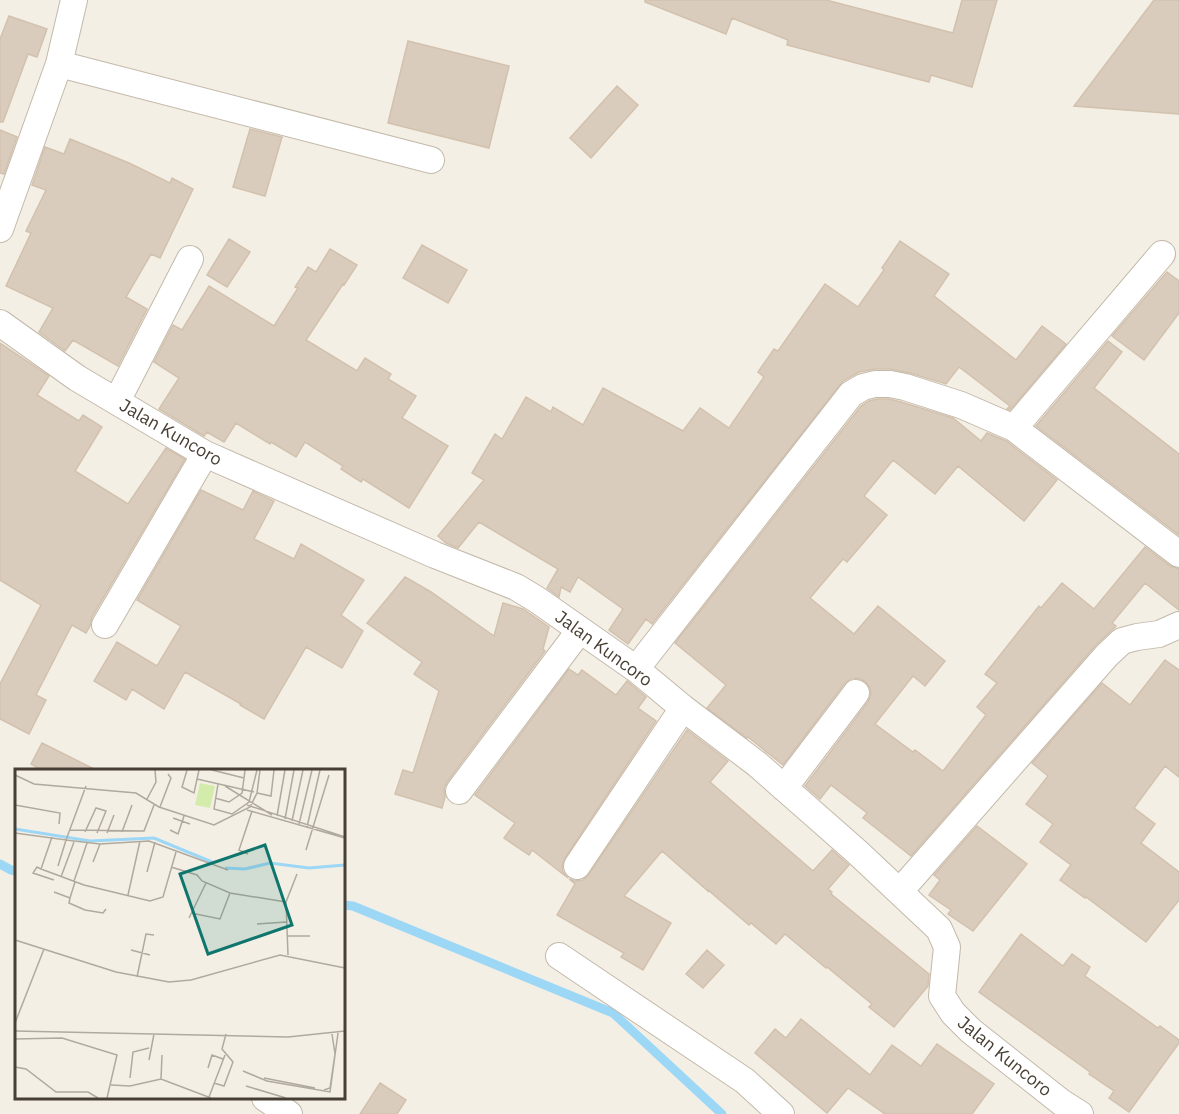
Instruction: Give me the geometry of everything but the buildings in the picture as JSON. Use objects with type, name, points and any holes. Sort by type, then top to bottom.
[{"type":"street","points":[[0,229],[59,64],[74,0]]},
{"type":"street","points":[[59,64],[431,160]]},
{"type":"street","points":[[1014,428],[1162,254]]},
{"type":"street","points":[[117,401],[190,259]]},
{"type":"street","name":"Jalan Kuncoro","points":[[0,323],[77,378],[205,454],[435,555],[516,587],[636,669],[682,708],[757,764],[900,891],[939,929],[947,947],[942,996],[953,1013],[971,1031],[1061,1102],[1080,1114]]},
{"type":"street","points":[[636,669],[851,394],[863,387],[875,384],[905,387],[961,405],[1014,428],[1179,554]]},
{"type":"street","points":[[105,625],[205,454]]},
{"type":"street","points":[[900,891],[1114,648],[1122,641],[1159,634],[1179,625]]},
{"type":"street","points":[[459,791],[580,630]]},
{"type":"street","points":[[784,788],[856,693]]},
{"type":"street","points":[[577,866],[682,708]]},
{"type":"street","points":[[559,956],[745,1081],[781,1114]]},
{"type":"street","points":[[266,1099],[289,1114]]},
{"type":"waterway","points":[[0,864],[15,871]]},
{"type":"waterway","points":[[345,905],[353,906],[613,1013],[722,1114]]}]
